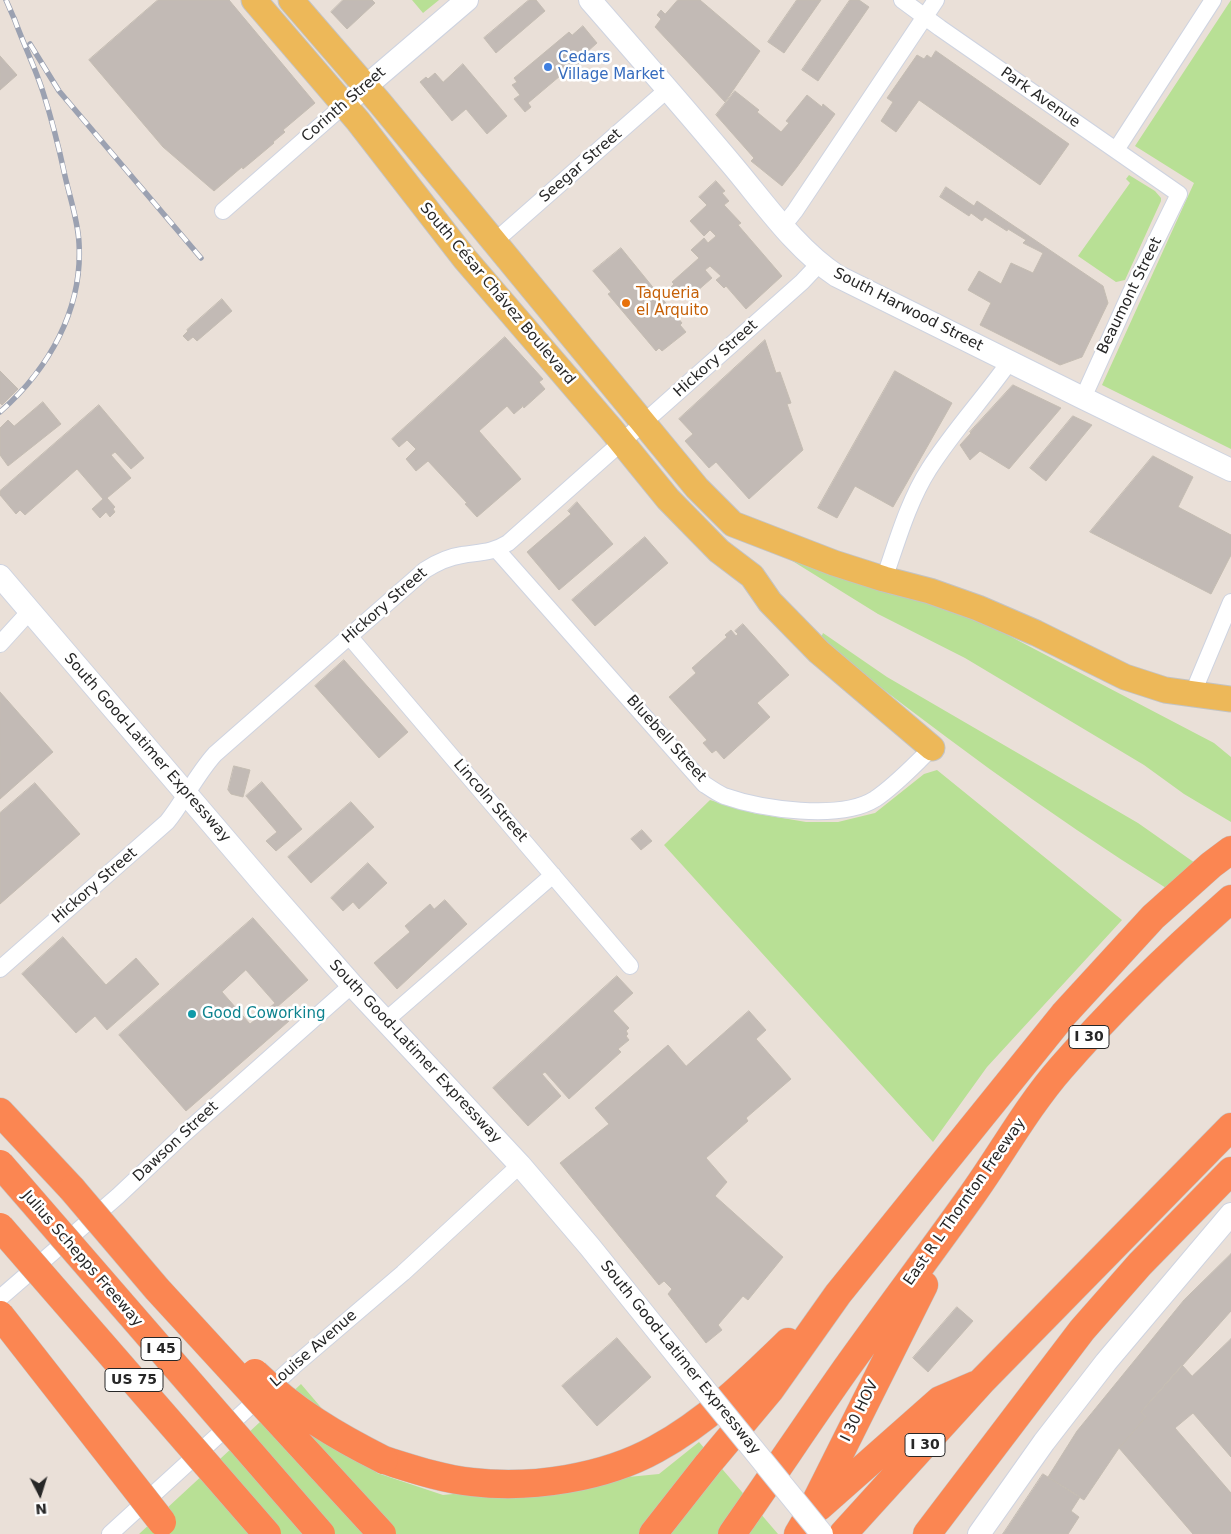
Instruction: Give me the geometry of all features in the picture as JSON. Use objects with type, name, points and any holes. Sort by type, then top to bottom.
[{"type":"highway","points":[[653,1534],[770,1390],[838,1294],[1064,1014],[1153,917],[1211,865],[1231,850]]},
{"type":"highway","name":"East R L Thornton Freeway","points":[[732,1534],[844,1371],[972,1195],[1028,1111],[1059,1070],[1120,1003],[1190,935],[1231,899]]},
{"type":"highway","points":[[0,1112],[72,1189],[163,1296],[382,1534]]},
{"type":"highway","name":"I 30","points":[[843,1534],[982,1381],[1231,1127]]},
{"type":"highway","name":"Julius Schepps Freeway","points":[[0,1164],[321,1534]]},
{"type":"highway","points":[[927,1534],[1082,1330],[1140,1264],[1231,1171]]},
{"type":"highway","points":[[72,1189],[167,1280],[238,1356],[290,1404],[322,1427],[384,1460],[426,1473],[463,1480],[512,1484],[544,1482],[576,1477],[620,1465],[656,1450],[694,1426],[753,1377],[838,1294]]},
{"type":"highway","name":"I 30 HOV","points":[[805,1530],[913,1306],[972,1195]]},
{"type":"highway","name":"US 75","points":[[0,1226],[267,1534]]},
{"type":"highway","points":[[0,1315],[167,1530]]},
{"type":"highway","points":[[805,1530],[940,1400],[982,1381]]},
{"type":"highway","points":[[938,1534],[976,1469]]},
{"type":"main road","name":"South César Chávez Boulevard","points":[[254,0],[344,105],[465,259],[622,442],[668,499],[720,551],[752,576],[770,602],[819,652],[932,748]]},
{"type":"main road","name":"South César Chávez Boulevard","points":[[291,0],[645,422],[697,488],[733,524],[834,563],[884,579]]},
{"type":"main road","name":"Corinth Street","points":[[344,105],[467,0]]},
{"type":"main road","name":"South Harwood Street","points":[[590,0],[784,226],[819,264],[837,276],[1231,470]]},
{"type":"main road","name":"South Good-Latimer Expressway","points":[[0,576],[352,984],[520,1165],[590,1247],[709,1395],[805,1530]]},
{"type":"main road","points":[[884,579],[930,591],[978,608],[1125,677],[1165,690],[1231,699]]},
{"type":"main road","points":[[979,1534],[1044,1442],[1106,1362],[1231,1214]]},
{"type":"street","name":"Park Avenue","points":[[902,0],[1179,194]]},
{"type":"street","points":[[784,226],[936,0]]},
{"type":"street","points":[[1116,150],[1212,0]]},
{"type":"street","name":"Seegar Street","points":[[494,242],[668,89]]},
{"type":"street","name":"Corinth Street","points":[[223,212],[344,105]]},
{"type":"street","name":"Beaumont Street","points":[[1083,398],[1130,294],[1179,194]]},
{"type":"street","name":"Hickory Street","points":[[0,969],[166,822],[176,812],[186,793],[216,754],[425,570],[436,563],[462,555],[497,550],[508,543],[808,277],[819,264]]},
{"type":"street","points":[[884,579],[913,500],[928,471],[945,445],[1010,362]]},
{"type":"street","name":"Bluebell Street","points":[[497,550],[704,784],[722,796],[760,805],[799,810],[830,811],[853,807],[873,800],[932,748]]},
{"type":"street","points":[[1192,695],[1231,602]]},
{"type":"street","points":[[0,644],[30,611]]},
{"type":"street","name":"Lincoln Street","points":[[349,636],[630,966]]},
{"type":"street","points":[[385,1021],[553,875]]},
{"type":"street","name":"Dawson Street","points":[[0,1298],[118,1196],[185,1133],[352,984]]},
{"type":"street","name":"Louise Avenue","points":[[110,1534],[294,1366],[403,1273],[520,1165]]},
{"type":"green space","points":[[412,0],[439,0],[423,13]]},
{"type":"green space","points":[[1231,0],[1231,449],[1102,385],[1194,183],[1135,146]]},
{"type":"green space","points":[[1129,175],[1155,191],[1161,198],[1161,201],[1125,280],[1116,282],[1078,256],[1130,183],[1126,179]]},
{"type":"green space","points":[[786,557],[938,606],[998,630],[1214,743],[1231,757],[1231,822],[1184,794],[1144,765],[965,658],[878,614]]},
{"type":"green space","points":[[823,633],[887,677],[1138,823],[1195,863],[1166,888],[1033,800],[947,737],[820,640]]},
{"type":"green space","points":[[937,770],[1122,920],[987,1067],[933,1142],[664,845],[710,800],[753,813],[806,822],[838,822],[875,813],[924,774]]},
{"type":"green space","points":[[301,1384],[377,1473],[443,1495],[659,1474],[699,1442],[778,1534],[139,1534]]},
{"type":"building","points":[[158,0],[229,0],[315,103],[283,130],[285,132],[274,143],[214,191],[163,147],[89,60]]},
{"type":"building","points":[[343,0],[372,0],[375,3],[347,29],[331,12]]},
{"type":"building","points":[[529,0],[536,0],[545,11],[496,53],[484,38]]},
{"type":"building","points":[[678,0],[700,0],[760,51],[725,102],[655,27],[661,19],[657,15],[661,10],[665,14]]},
{"type":"building","points":[[797,0],[821,0],[784,53],[768,42]]},
{"type":"building","points":[[850,0],[859,0],[869,7],[818,81],[802,70]]},
{"type":"building","points":[[583,26],[597,43],[587,52],[586,55],[588,57],[575,67],[573,65],[528,103],[531,107],[525,112],[514,99],[520,95],[512,85],[517,82],[514,78],[569,32],[572,35]]},
{"type":"building","points":[[936,51],[1069,144],[1040,185],[919,100],[896,132],[881,121],[893,102],[887,98],[917,55],[924,59],[927,55],[931,58]]},
{"type":"building","points":[[0,56],[17,75],[0,90]]},
{"type":"building","points":[[463,64],[507,116],[487,134],[466,109],[452,121],[420,82],[426,77],[428,79],[435,73],[443,82]]},
{"type":"building","points":[[735,91],[759,110],[757,112],[781,132],[789,123],[786,121],[807,95],[822,107],[823,104],[835,114],[782,186],[751,161],[754,158],[716,115]]},
{"type":"building","points":[[716,181],[725,191],[722,193],[729,201],[724,205],[741,223],[738,225],[782,276],[746,309],[726,286],[724,288],[716,280],[721,276],[710,266],[705,270],[712,278],[688,299],[682,293],[677,297],[669,289],[674,284],[672,282],[699,258],[691,250],[704,238],[708,243],[716,236],[710,230],[704,236],[690,221],[707,205],[699,197]]},
{"type":"building","points":[[946,187],[974,206],[977,201],[1103,286],[1108,303],[1082,357],[1060,365],[980,325],[991,303],[968,290],[979,271],[1001,284],[1011,263],[1033,273],[1043,253],[1023,243],[1026,240],[1008,229],[1007,231],[985,217],[982,221],[971,213],[969,216],[940,197]]},
{"type":"building","points":[[621,248],[682,323],[680,325],[686,332],[662,351],[659,348],[656,351],[608,294],[611,292],[593,271]]},
{"type":"building","points":[[222,299],[232,311],[197,341],[193,337],[188,341],[183,336],[187,330]]},
{"type":"building","points":[[505,337],[543,379],[539,382],[545,389],[524,408],[522,405],[514,414],[507,406],[479,431],[521,479],[477,517],[465,504],[467,503],[428,461],[416,471],[406,459],[416,449],[407,440],[399,447],[392,439]]},
{"type":"building","points":[[765,340],[776,373],[780,372],[791,403],[787,404],[803,450],[749,499],[716,462],[709,468],[685,441],[693,434],[679,419]]},
{"type":"building","points":[[0,371],[18,389],[2,405],[0,403]]},
{"type":"building","points":[[895,371],[952,403],[893,507],[855,486],[837,518],[818,508]]},
{"type":"building","points":[[1013,385],[1061,408],[1009,469],[980,451],[970,460],[960,445]]},
{"type":"building","points":[[43,402],[61,424],[8,466],[0,455],[0,428],[8,420],[14,426]]},
{"type":"building","points":[[99,405],[144,458],[131,469],[115,452],[111,455],[131,478],[107,498],[115,507],[113,509],[115,512],[110,517],[106,512],[100,518],[92,509],[103,499],[77,469],[25,515],[20,510],[16,514],[0,495],[0,491]]},
{"type":"building","points":[[1073,416],[1092,425],[1046,481],[1030,468]]},
{"type":"building","points":[[1153,456],[1193,477],[1178,507],[1231,535],[1231,555],[1211,594],[1090,532]]},
{"type":"building","points":[[577,502],[613,544],[559,590],[527,552],[571,514],[568,511]]},
{"type":"building","points":[[645,537],[668,563],[595,626],[572,600]]},
{"type":"building","points":[[743,624],[789,675],[757,703],[770,717],[724,759],[716,750],[712,753],[703,743],[707,740],[669,697],[696,673],[692,668],[727,637],[725,635],[731,630],[736,636],[738,634],[735,631]]},
{"type":"building","points":[[344,660],[408,732],[379,758],[315,686]]},
{"type":"building","points":[[0,692],[53,752],[0,799]]},
{"type":"building","points":[[234,766],[250,770],[243,797],[231,794],[228,790]]},
{"type":"building","points":[[262,782],[302,829],[276,851],[266,841],[277,832],[246,796]]},
{"type":"building","points":[[35,783],[80,834],[0,904],[0,813]]},
{"type":"building","points":[[351,802],[374,827],[311,883],[288,857]]},
{"type":"building","points":[[642,830],[652,841],[641,850],[631,839]]},
{"type":"building","points":[[368,863],[387,883],[359,909],[353,902],[343,911],[331,898]]},
{"type":"building","points":[[445,900],[467,924],[397,989],[374,963],[410,932],[405,926],[430,904],[434,909]]},
{"type":"building","name":"Good Coworking","points":[[253,918],[308,980],[277,1007],[289,1021],[186,1111],[119,1035]],"holes":[[[246,970],[275,1003],[250,1024],[222,992]]]},
{"type":"building","points":[[63,937],[106,985],[136,958],[159,984],[107,1030],[95,1016],[76,1033],[22,974]]},
{"type":"building","points":[[617,976],[633,993],[613,1011],[629,1028],[626,1031],[628,1034],[626,1036],[629,1040],[618,1049],[621,1052],[569,1099],[545,1072],[542,1074],[561,1096],[528,1126],[493,1088]]},
{"type":"building","points":[[749,1011],[766,1030],[756,1039],[791,1079],[746,1118],[748,1121],[706,1158],[727,1182],[715,1196],[783,1257],[748,1300],[743,1296],[718,1325],[722,1330],[706,1343],[668,1294],[672,1289],[664,1281],[659,1285],[560,1163],[609,1124],[595,1108],[668,1045],[686,1066]]},
{"type":"building","points":[[1231,1254],[1231,1311],[1141,1412],[1146,1417],[1119,1448],[1084,1500],[1048,1477],[1077,1431],[1184,1300]]},
{"type":"building","points":[[957,1307],[973,1321],[928,1372],[913,1358]]},
{"type":"building","points":[[617,1338],[651,1377],[597,1426],[562,1386]]},
{"type":"building","points":[[1231,1339],[1231,1457],[1193,1413],[1175,1428],[1231,1493],[1231,1534],[1193,1534],[1119,1448],[1146,1417],[1141,1412],[1182,1365],[1192,1376]]},
{"type":"building","points":[[1043,1474],[1080,1497],[1071,1511],[1079,1517],[1068,1534],[1003,1534]]},
{"type":"railway","points":[[6,0],[16,23]]},
{"type":"railway","points":[[0,412],[34,377],[48,357],[69,314],[79,267],[77,226],[55,134],[40,83],[14,18]]},
{"type":"railway","points":[[30,44],[59,91],[201,258]]},
{"type":"place","name":"Cedars Village Market","points":[[548,67]]},
{"type":"place","name":"Taqueria el Arquito","points":[[626,303]]},
{"type":"place","name":"Good Coworking","points":[[192,1014]]}]
